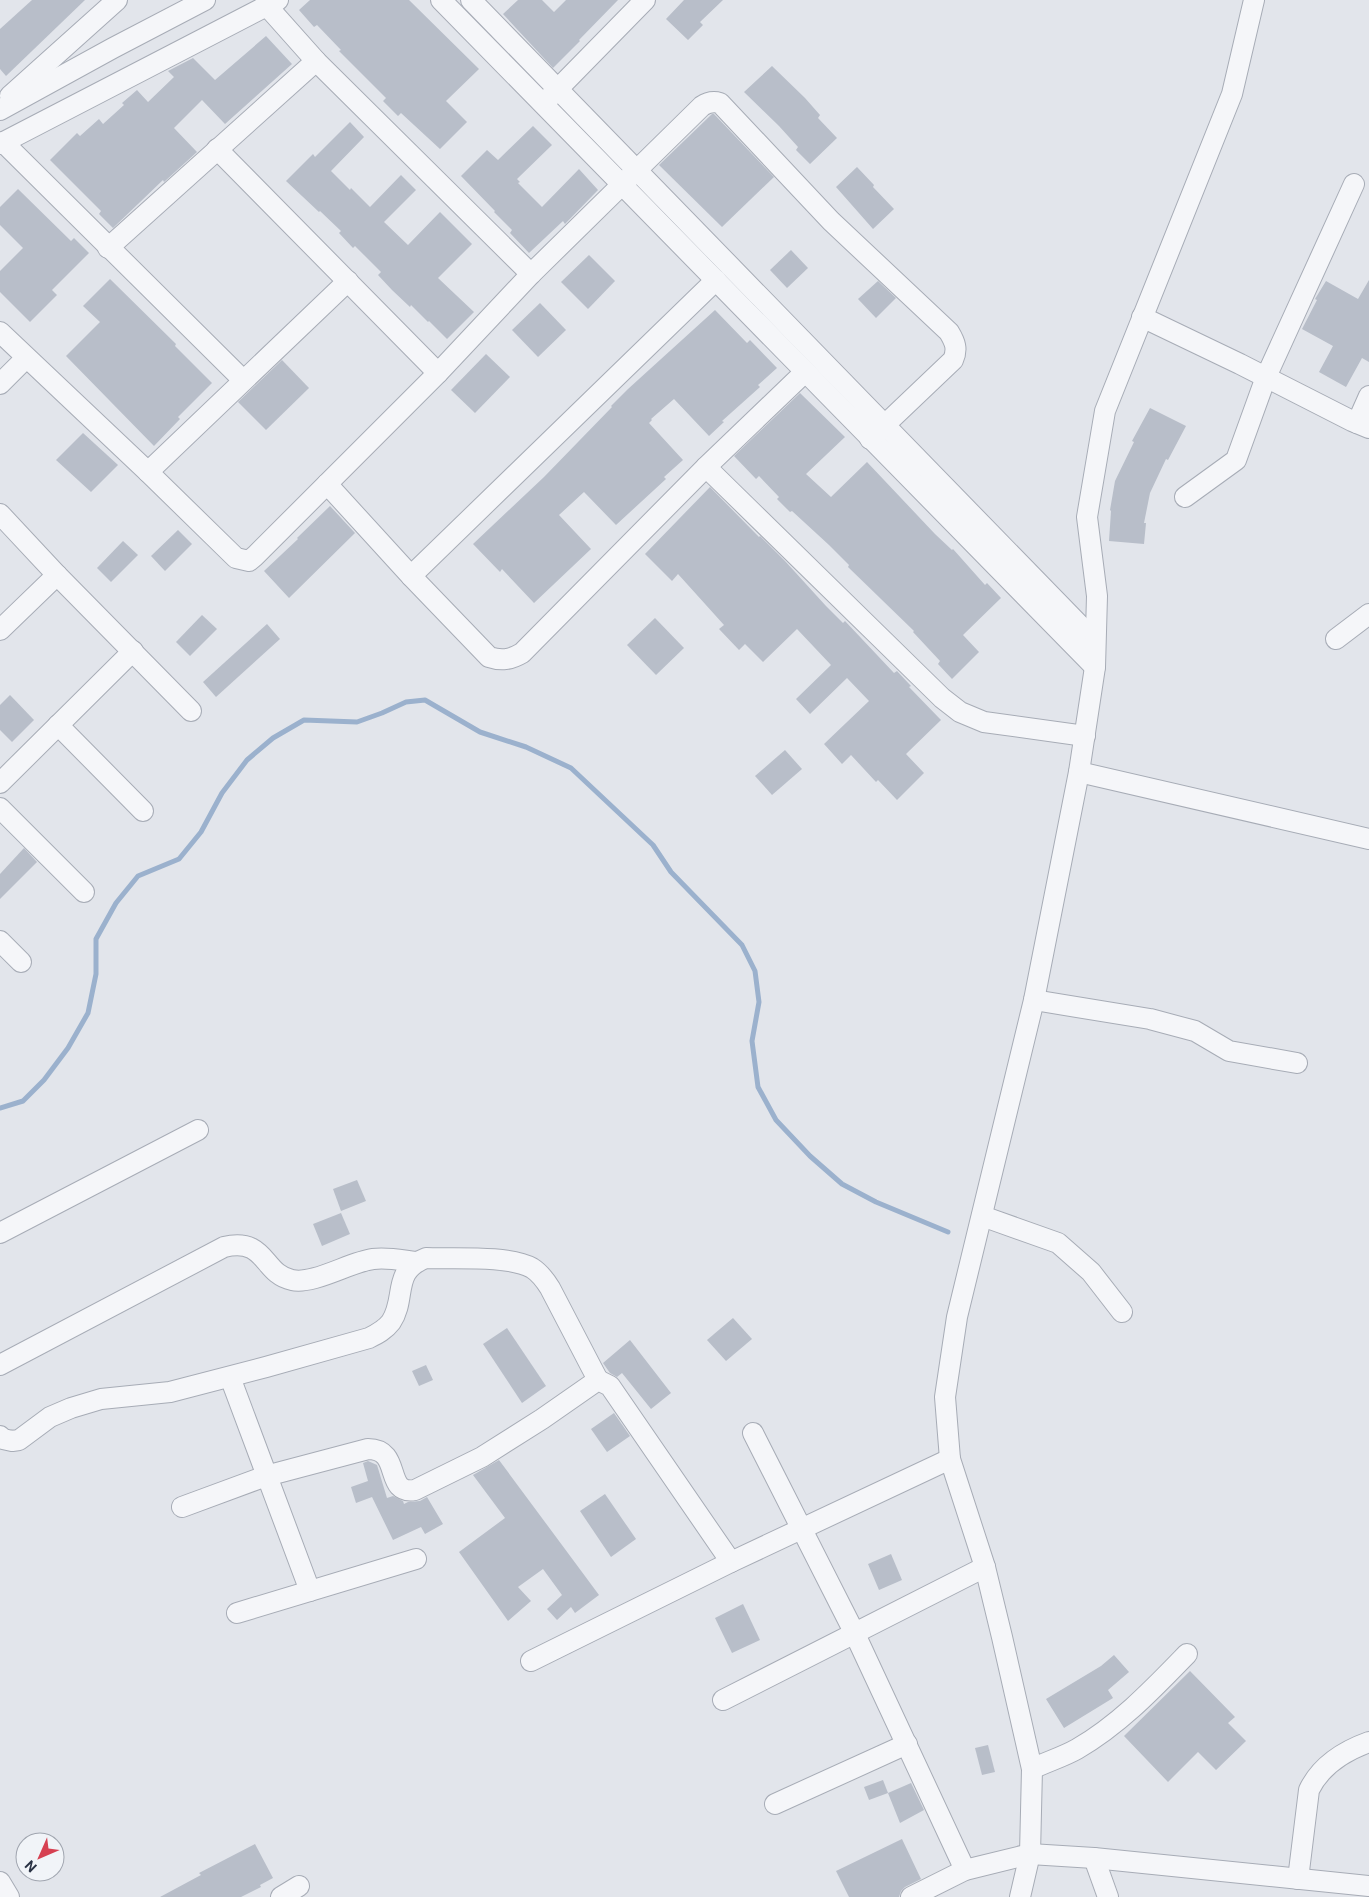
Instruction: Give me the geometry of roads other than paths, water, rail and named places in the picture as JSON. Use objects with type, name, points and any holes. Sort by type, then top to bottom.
[{"type":"street","points":[[0,105],[117,0]]},
{"type":"street","points":[[0,110],[205,0]]},
{"type":"street","points":[[441,0],[1094,667]]},
{"type":"street","points":[[471,0],[1095,640]]},
{"type":"street","points":[[542,104],[558,90],[643,0]]},
{"type":"street","points":[[1020,1897],[1030,1854],[1032,1769],[985,1567],[950,1459],[945,1398],[956,1317],[1034,1000],[1079,772],[1094,667],[1097,596],[1087,517],[1105,411],[1232,94],[1254,0]]},
{"type":"street","points":[[243,380],[2,143],[272,3],[316,62],[531,274]]},
{"type":"street","points":[[108,248],[316,62]]},
{"type":"street","points":[[0,332],[236,558],[249,561],[438,373],[531,274],[621,184],[702,106],[708,102],[720,103],[831,221],[949,332],[956,347],[952,360],[870,439]]},
{"type":"street","points":[[217,149],[438,373]]},
{"type":"street","points":[[1185,497],[1236,460],[1266,377],[1354,184]]},
{"type":"street","points":[[411,576],[716,280]]},
{"type":"street","points":[[148,472],[348,281]]},
{"type":"street","points":[[1142,317],[1363,425],[1369,396]]},
{"type":"street","points":[[0,384],[26,358]]},
{"type":"street","points":[[327,484],[411,576],[489,656],[499,660],[513,658],[522,653],[706,467],[805,372]]},
{"type":"street","points":[[706,467],[942,698],[960,712],[984,722],[1084,736]]},
{"type":"street","points":[[0,514],[57,575],[191,711]]},
{"type":"street","points":[[0,630],[57,575]]},
{"type":"street","points":[[1336,639],[1369,614]]},
{"type":"street","points":[[0,783],[133,651]]},
{"type":"street","points":[[58,725],[144,811]]},
{"type":"street","points":[[1079,772],[1369,839]]},
{"type":"street","points":[[0,808],[84,892]]},
{"type":"street","points":[[0,941],[21,962]]},
{"type":"street","points":[[1034,1000],[1150,1019],[1195,1031],[1229,1051],[1297,1063]]},
{"type":"street","points":[[0,1233],[198,1130]]},
{"type":"street","points":[[982,1216],[1058,1243],[1091,1272],[1122,1312]]},
{"type":"street","points":[[0,1365],[224,1247],[236,1244],[250,1247],[261,1254],[280,1274],[290,1280],[297,1281],[303,1281],[371,1259],[390,1258],[414,1262],[426,1258],[520,1263],[533,1269],[550,1288],[598,1380],[610,1386],[731,1562]]},
{"type":"street","points":[[0,1436],[12,1441],[19,1440],[50,1417],[101,1399],[170,1392],[369,1338],[381,1332],[390,1323],[394,1315],[404,1275],[414,1262]]},
{"type":"street","points":[[230,1377],[310,1591]]},
{"type":"street","points":[[182,1507],[266,1476],[368,1449],[383,1452],[400,1487],[408,1491],[415,1490],[482,1457],[542,1419],[598,1380]]},
{"type":"street","points":[[753,1433],[854,1632],[965,1870]]},
{"type":"street","points":[[531,1661],[731,1562],[950,1459]]},
{"type":"street","points":[[237,1613],[416,1559]]},
{"type":"street","points":[[722,1700],[985,1567]]},
{"type":"street","points":[[1032,1769],[1076,1750],[1109,1728],[1137,1704],[1187,1654]]},
{"type":"street","points":[[1298,1879],[1309,1790],[1314,1780],[1334,1760],[1351,1748],[1369,1742]]},
{"type":"street","points":[[775,1804],[907,1744]]},
{"type":"street","points":[[911,1897],[965,1870],[1030,1854],[1094,1858],[1369,1886]]},
{"type":"street","points":[[1094,1858],[1108,1897]]},
{"type":"street","points":[[0,1882],[9,1897]]},
{"type":"street","points":[[281,1897],[299,1886]]},
{"type":"waterway","points":[[0,1108],[23,1101],[44,1080],[68,1048],[88,1013],[96,974],[96,939],[116,903],[138,876],[179,859],[201,832],[222,793],[247,760],[273,738],[304,720],[357,722],[406,702],[425,700],[480,732],[526,747],[571,768],[653,845],[671,872],[742,945],[755,971],[759,1002],[752,1041],[758,1087],[776,1120],[810,1156],[842,1184],[876,1202],[948,1232]]}]
